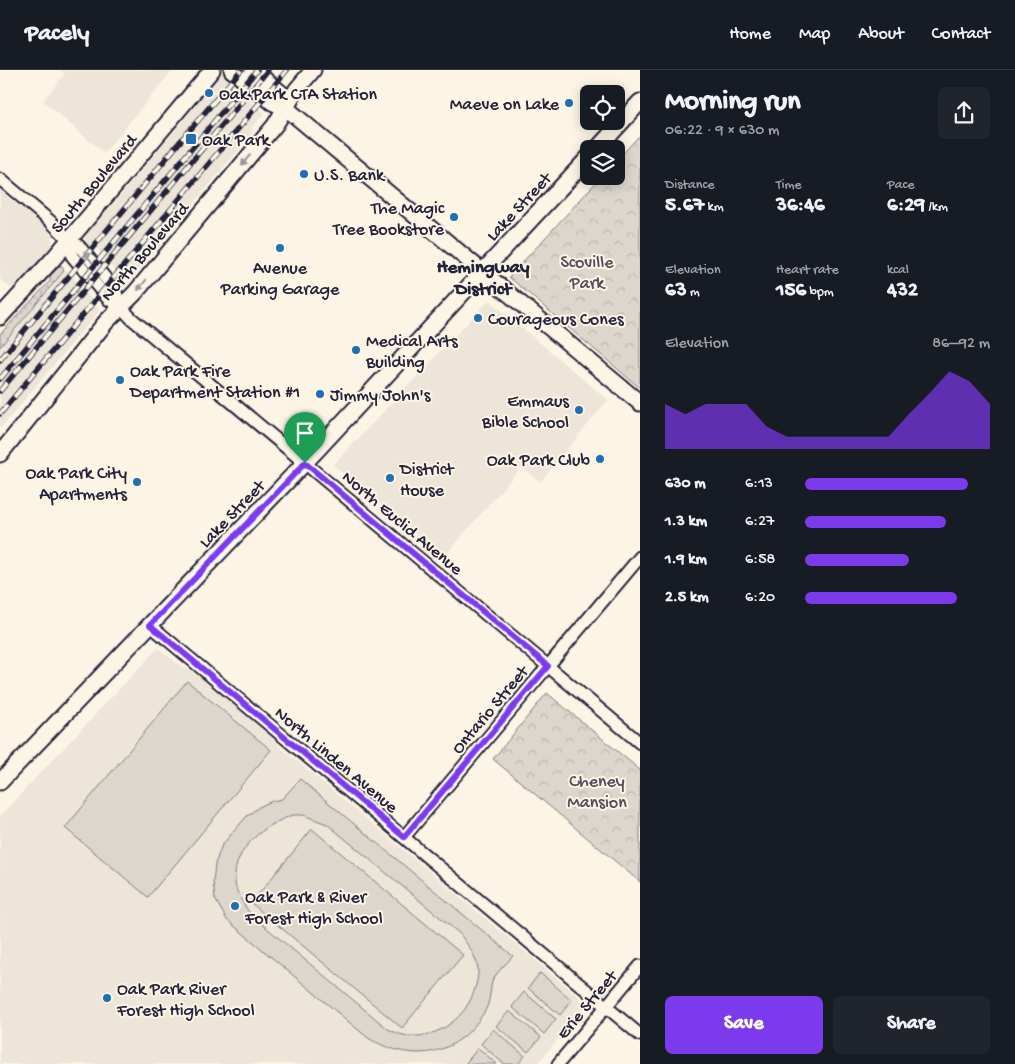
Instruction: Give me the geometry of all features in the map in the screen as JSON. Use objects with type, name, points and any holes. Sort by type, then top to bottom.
[{"type":"street","name":"South Boulevard","points":[[0,317],[69,240],[212,70]]},
{"type":"street","points":[[232,70],[272,102],[286,108],[640,403]]},
{"type":"street","points":[[253,70],[281,93],[286,108]]},
{"type":"street","name":"North Boulevard","points":[[0,454],[106,322],[135,293],[276,125],[297,89],[313,70]]},
{"type":"street","points":[[605,140],[640,102]]},
{"type":"street","name":"Lake Street","points":[[0,782],[305,463],[580,167]]},
{"type":"street","points":[[0,179],[50,221],[69,240]]},
{"type":"street","name":"North Euclid Avenue","points":[[69,240],[72,256],[108,299],[121,307],[134,321],[640,743]]},
{"type":"street","name":"Ontario Street","points":[[404,837],[640,556]]},
{"type":"street","name":"North Linden Avenue","points":[[150,625],[640,1034]]},
{"type":"street","name":"Erie Street","points":[[558,1064],[640,966]]},
{"type":"shaded area","points":[[61,70],[173,70],[104,153],[43,101],[65,74]]},
{"type":"shaded area","points":[[221,73],[231,76],[227,81],[265,113],[251,129],[254,131],[138,270],[135,268],[124,282],[92,243],[88,248],[85,234],[96,219],[104,215],[195,106],[197,97],[216,75]]},
{"type":"shaded area","points":[[0,190],[45,227],[51,234],[52,240],[51,247],[12,289],[0,279]]},
{"type":"shaded area","points":[[64,271],[68,271],[100,310],[0,429],[0,347]]},
{"type":"shaded area","points":[[489,300],[608,400],[540,482],[521,467],[444,557],[333,465]]},
{"type":"shaded area","name":"Oak Park & River Forest High School","points":[[158,648],[183,668],[194,671],[274,738],[279,746],[578,996],[584,1008],[537,1064],[0,1064],[0,816]]},
{"type":"green space","name":"Scoville Park","points":[[638,137],[640,138],[640,388],[509,277],[594,185],[625,185],[625,151]]},
{"type":"green space","points":[[61,265],[64,271],[0,347],[0,334],[50,281],[50,276]]},
{"type":"green space","points":[[187,681],[271,750],[148,897],[65,828]]},
{"type":"green space","name":"Cheney Mansion","points":[[547,693],[640,770],[640,882],[493,759]]},
{"type":"green space","points":[[300,779],[513,956],[493,979],[486,1009],[475,1025],[462,1037],[449,1046],[434,1051],[418,1053],[385,1046],[368,1038],[227,920],[215,899],[213,882],[215,864],[222,845],[247,816],[259,807],[282,799]],"holes":[[[293,815],[303,815],[327,824],[460,934],[468,945],[477,964],[476,983],[473,994],[462,1013],[446,1027],[436,1032],[414,1036],[401,1035],[388,1029],[250,914],[237,891],[235,882],[235,870],[239,859],[252,839],[272,825]]]},
{"type":"green space","points":[[312,829],[463,955],[402,1028],[251,903]]},
{"type":"green space","points":[[540,973],[572,1000],[560,1015],[528,988]]},
{"type":"green space","points":[[524,992],[556,1019],[544,1034],[512,1007]]},
{"type":"green space","points":[[509,1011],[541,1037],[528,1052],[496,1026]]},
{"type":"green space","points":[[493,1029],[525,1056],[518,1064],[504,1064],[481,1044]]},
{"type":"green space","points":[[478,1048],[497,1064],[467,1064]]},
{"type":"railway","points":[[0,360],[241,70]]},
{"type":"railway","points":[[0,379],[257,70]]},
{"type":"railway","points":[[0,391],[268,70]]},
{"type":"railway","points":[[0,414],[287,70]]},
{"type":"place","name":"Oak Park CTA Station","points":[[209,93]]},
{"type":"place","name":"Maeve on Lake","points":[[569,103]]},
{"type":"place","name":"Oak Park","points":[[191,139]]},
{"type":"place","name":"U.S. Bank","points":[[304,174]]},
{"type":"place","name":"The Magic Tree Bookstore","points":[[454,217]]},
{"type":"place","name":"Avenue Parking Garage","points":[[280,248]]},
{"type":"place","name":"Courageous Cones","points":[[478,318]]},
{"type":"place","name":"Medical Arts Building","points":[[356,350]]},
{"type":"place","name":"Oak Park Fire Department Station #1","points":[[120,380]]},
{"type":"place","name":"Jimmy John's","points":[[320,394]]},
{"type":"place","name":"Emmaus Bible School","points":[[579,410]]},
{"type":"place","name":"Oak Park Club","points":[[600,459]]},
{"type":"place","name":"District House","points":[[390,478]]},
{"type":"place","name":"Oak Park City Apartments","points":[[137,482]]},
{"type":"place","name":"Oak Park & River Forest High School","points":[[235,906]]},
{"type":"place","name":"Oak Park River Forest High School","points":[[107,998]]},
{"type":"district","name":"Hemingway District","points":[[483,276]]},
{"type":"route","points":[[305,463],[548,666],[404,837],[150,625],[305,463]]}]
